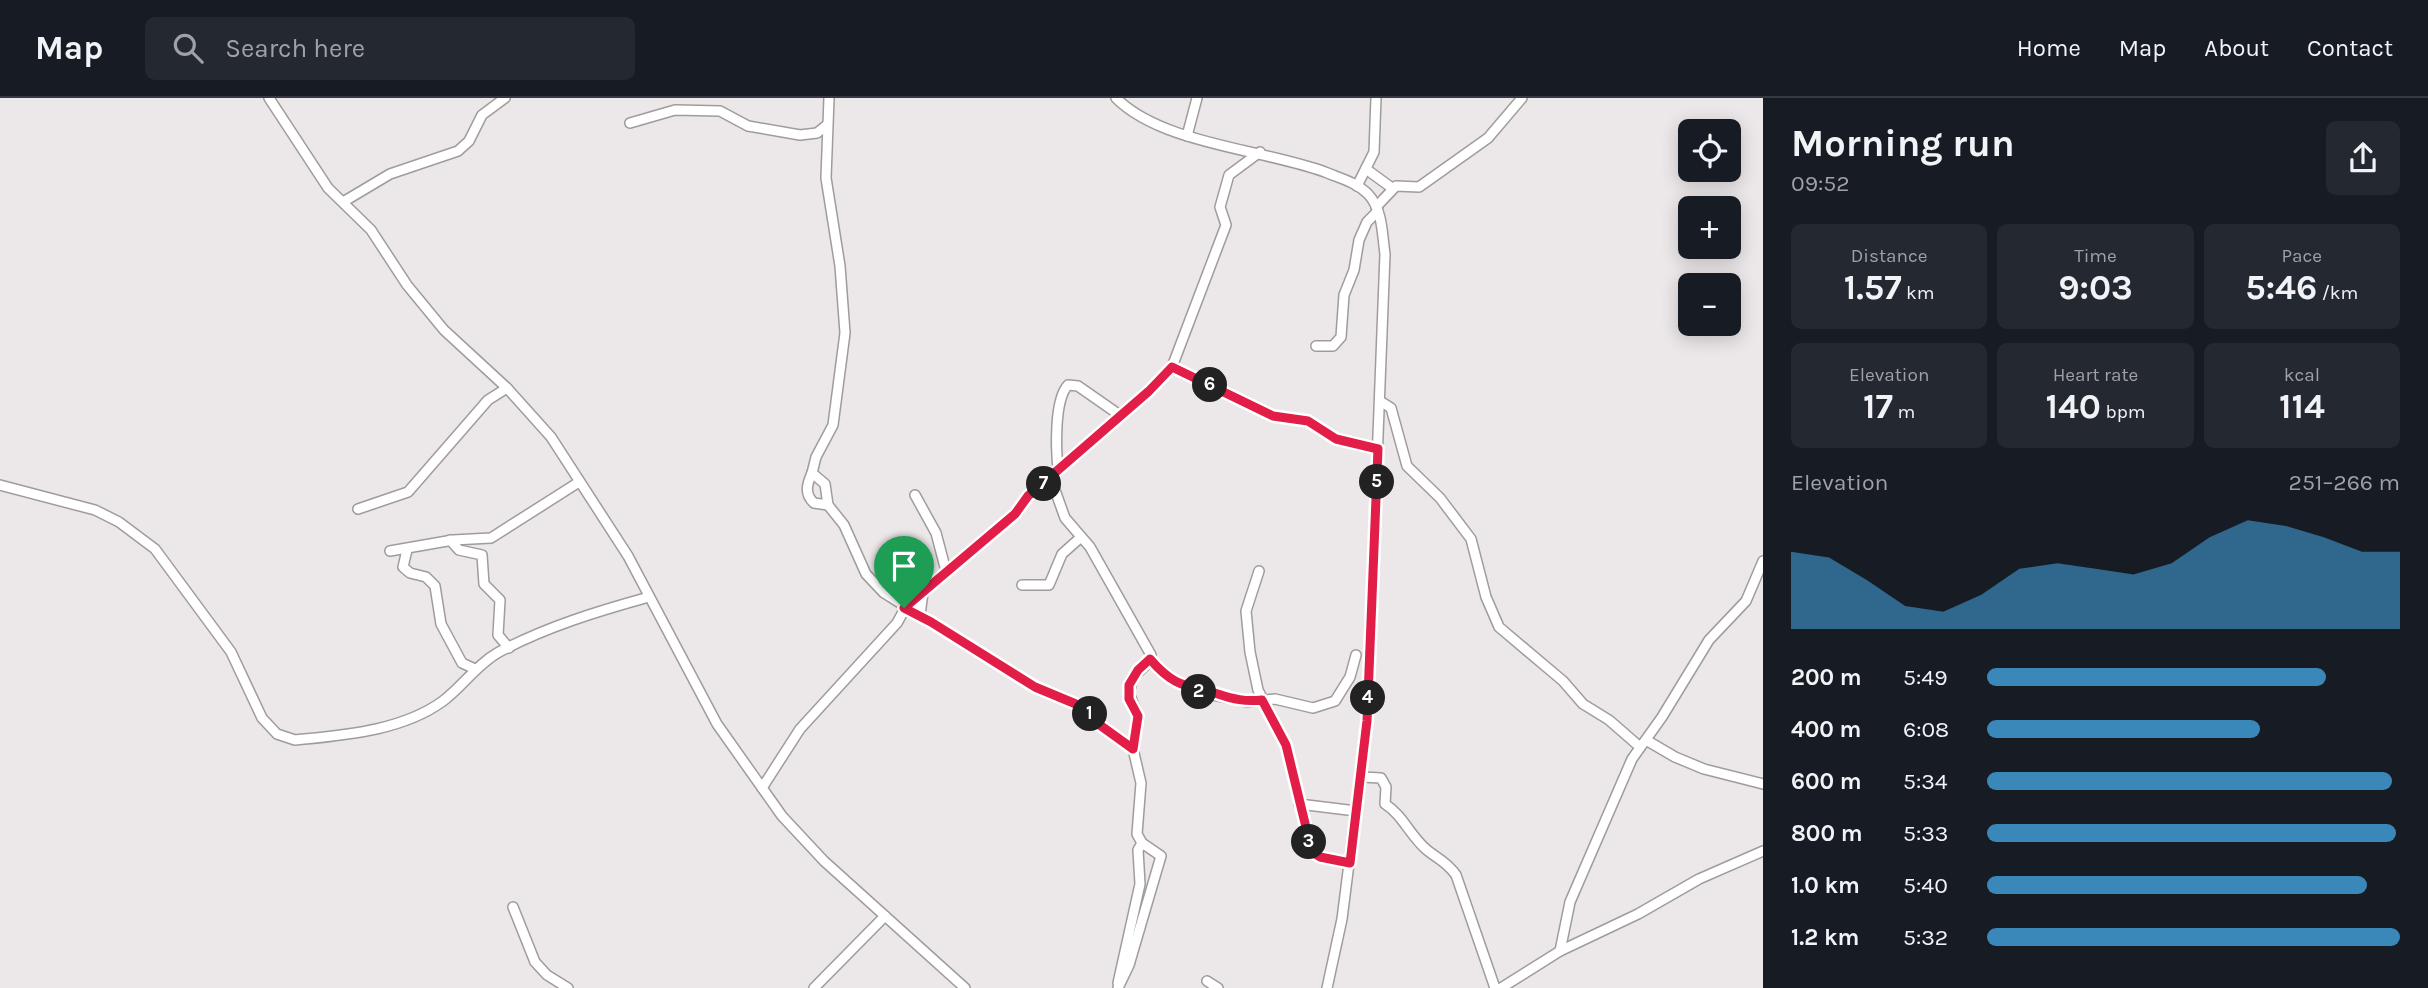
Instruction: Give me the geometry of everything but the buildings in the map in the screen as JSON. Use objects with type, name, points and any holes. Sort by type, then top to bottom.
[{"type":"street","points":[[269,98],[319,175],[379,239],[407,285],[444,330],[507,388],[542,425],[617,538],[708,709],[762,788],[818,854],[965,988]]},
{"type":"street","points":[[344,202],[382,177],[421,161],[458,151],[469,141],[482,115],[505,98]]},
{"type":"street","points":[[828,505],[818,505],[808,495],[807,485],[816,457],[833,425],[845,333],[840,266],[826,178],[829,98]]},
{"type":"street","points":[[1116,98],[1129,111],[1158,127],[1308,166],[1357,186],[1377,209],[1385,254],[1370,665],[1362,776],[1350,863],[1327,988]]},
{"type":"street","points":[[1187,136],[1197,98]]},
{"type":"street","points":[[1357,186],[1377,137],[1376,98]]},
{"type":"street","points":[[1316,346],[1333,346],[1341,337],[1344,295],[1354,270],[1359,240],[1367,222],[1392,188],[1399,185],[1419,187],[1444,170],[1488,138],[1522,98]]},
{"type":"street","points":[[630,123],[675,110],[720,111],[748,126],[800,135],[817,133],[827,125]]},
{"type":"street","points":[[762,788],[800,729],[897,624],[904,608],[1015,514],[1028,496],[1051,479],[1058,469],[1172,367],[1226,225],[1220,207],[1229,175],[1260,152]]},
{"type":"street","points":[[1366,169],[1392,188]]},
{"type":"street","points":[[1172,367],[1273,416],[1308,421],[1336,439],[1378,449]]},
{"type":"street","points":[[1058,469],[1057,429],[1063,391],[1068,386],[1078,386],[1121,415]]},
{"type":"street","points":[[358,509],[408,492],[488,400],[507,388]]},
{"type":"street","points":[[1380,401],[1391,408],[1407,466],[1440,498],[1471,539],[1486,597],[1499,627],[1563,681],[1583,704],[1643,744],[1704,769],[1763,784]]},
{"type":"street","points":[[812,473],[825,484],[828,505],[844,525],[871,581],[904,608],[920,615],[1035,687],[1083,707],[1097,723],[1133,749]]},
{"type":"street","points":[[1051,479],[1065,518],[1090,547],[1121,598],[1149,650],[1150,659],[1169,677],[1190,690],[1238,701],[1275,699],[1313,708],[1331,704],[1350,677],[1356,655]]},
{"type":"street","points":[[390,551],[450,541],[491,538],[579,482]]},
{"type":"street","points":[[0,485],[95,510],[119,522],[155,549],[232,652],[262,718],[277,734],[295,740],[407,721],[445,699],[475,669],[509,648],[601,610],[649,597]]},
{"type":"street","points":[[915,495],[936,533],[946,571]]},
{"type":"street","points":[[1022,584],[1049,585],[1062,554],[1080,538]]},
{"type":"street","points":[[450,541],[459,550],[482,555],[484,584],[498,596],[502,605],[498,635],[509,648]]},
{"type":"street","points":[[407,550],[403,567],[410,573],[426,577],[435,586],[440,624],[462,663],[475,669]]},
{"type":"street","points":[[1560,951],[1570,902],[1621,783],[1709,640],[1746,601],[1763,561]]},
{"type":"street","points":[[1259,571],[1246,620],[1262,700],[1286,745],[1312,852],[1320,857],[1350,863]]},
{"type":"street","points":[[920,615],[923,592]]},
{"type":"street","points":[[1118,988],[1129,965],[1160,859],[1160,853],[1142,843],[1137,834],[1141,783],[1133,749],[1138,716],[1129,699],[1129,685],[1138,670],[1150,659]]},
{"type":"street","points":[[1362,776],[1381,778],[1386,787],[1385,804],[1396,810],[1425,848],[1446,862],[1456,876],[1496,988]]},
{"type":"street","points":[[1300,804],[1356,811]]},
{"type":"street","points":[[1118,988],[1121,960],[1140,884],[1138,850],[1142,843]]},
{"type":"street","points":[[1501,988],[1560,951],[1638,914],[1688,885],[1763,851]]},
{"type":"street","points":[[513,907],[535,962],[547,975],[568,988]]},
{"type":"street","points":[[814,988],[885,916]]},
{"type":"street","points":[[1207,981],[1218,988]]},
{"type":"route","points":[[1172,367],[1273,416],[1308,421],[1336,439],[1378,449],[1367,721],[1350,863],[1315,856],[1312,852],[1301,818],[1296,779],[1286,757],[1286,745],[1262,700],[1238,701],[1190,690],[1169,677],[1150,659],[1138,670],[1129,685],[1129,699],[1138,716],[1133,749],[1097,723],[1083,707],[1035,687],[920,615],[904,608],[1015,514],[1028,496],[1051,479],[1058,469],[1160,382],[1172,367]]}]
